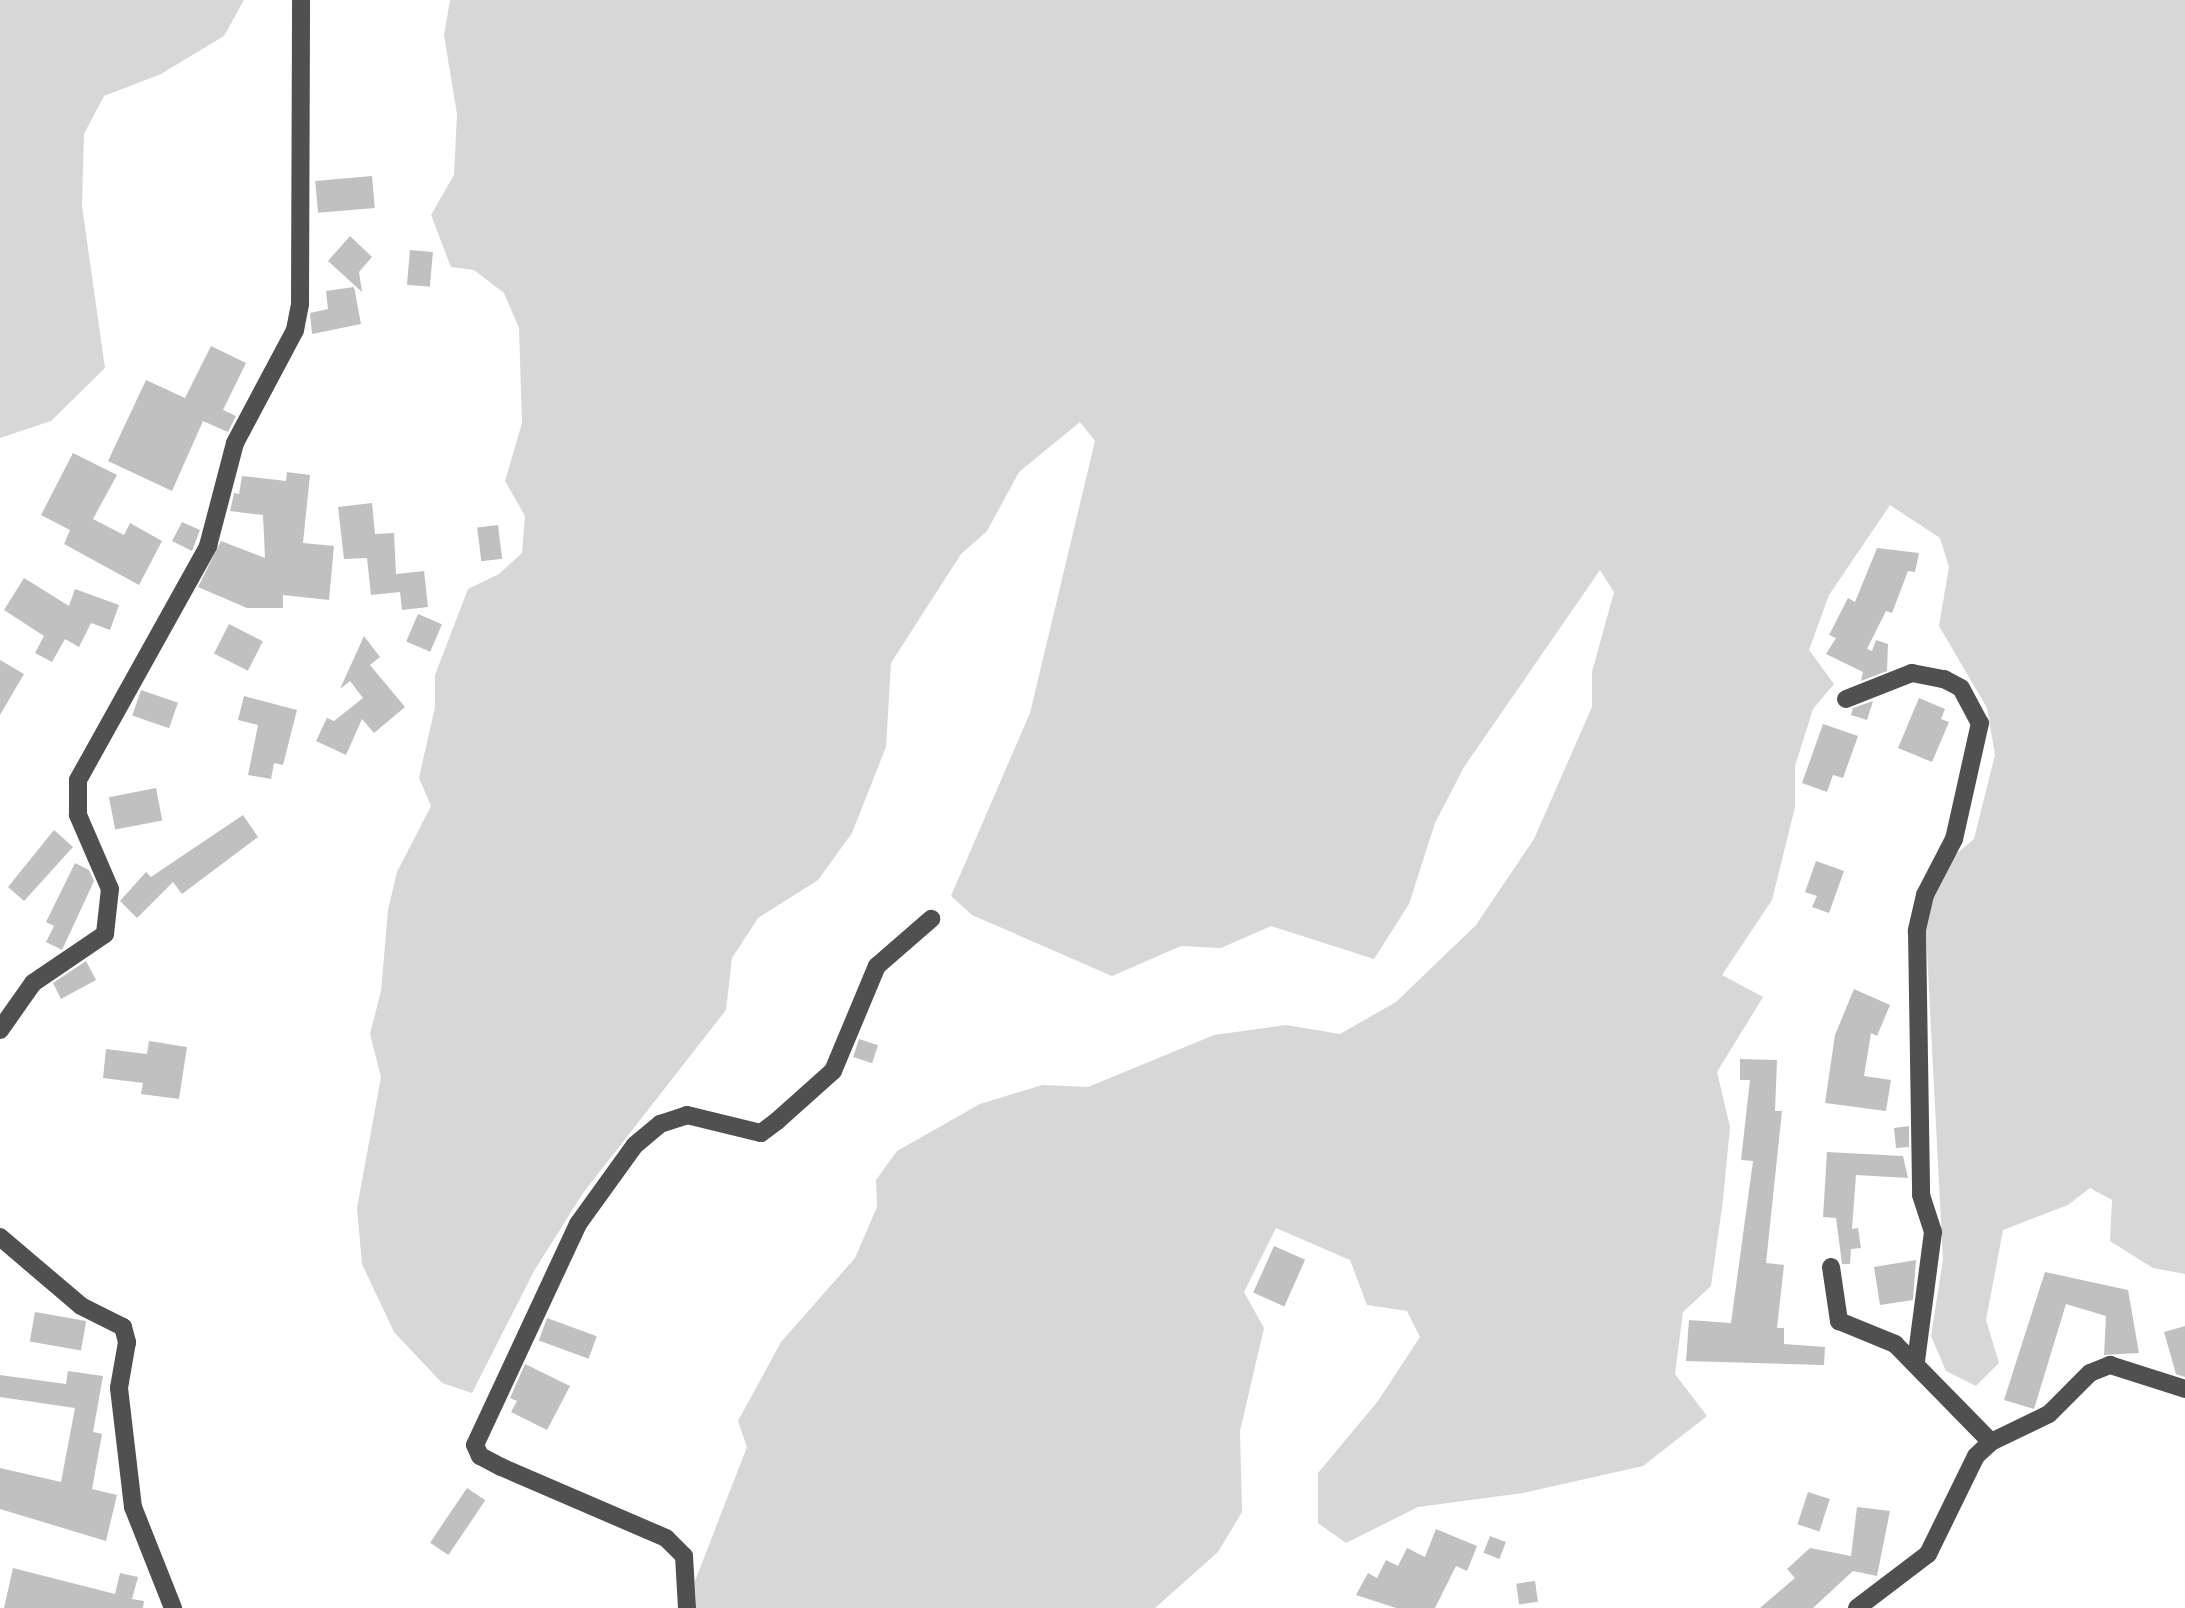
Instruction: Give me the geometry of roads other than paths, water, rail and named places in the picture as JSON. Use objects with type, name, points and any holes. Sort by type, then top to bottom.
[{"type":"street","points":[[0,1030],[33,983],[105,934],[110,889],[78,815],[78,779],[208,546],[235,443],[295,330],[300,304],[301,0]]},
{"type":"street","points":[[1846,699],[1912,673],[1944,679],[1961,688],[1980,723],[1954,839],[1926,895],[1917,931],[1921,1195],[1933,1233],[1916,1362]]},
{"type":"street","points":[[687,1608],[684,1556],[666,1538],[501,1467],[475,1445],[571,1236],[635,1145],[660,1125],[687,1115],[761,1133],[777,1121],[833,1071],[877,966],[931,919]]},
{"type":"street","points":[[0,1237],[81,1306],[122,1327],[127,1342],[119,1388],[133,1507],[173,1608]]},
{"type":"street","points":[[1831,1267],[1839,1321],[1895,1345],[1916,1362],[1990,1442]]},
{"type":"street","points":[[1857,1608],[1928,1554],[1963,1477],[1990,1442],[2049,1414],[2090,1373],[2110,1365],[2185,1389]]}]
